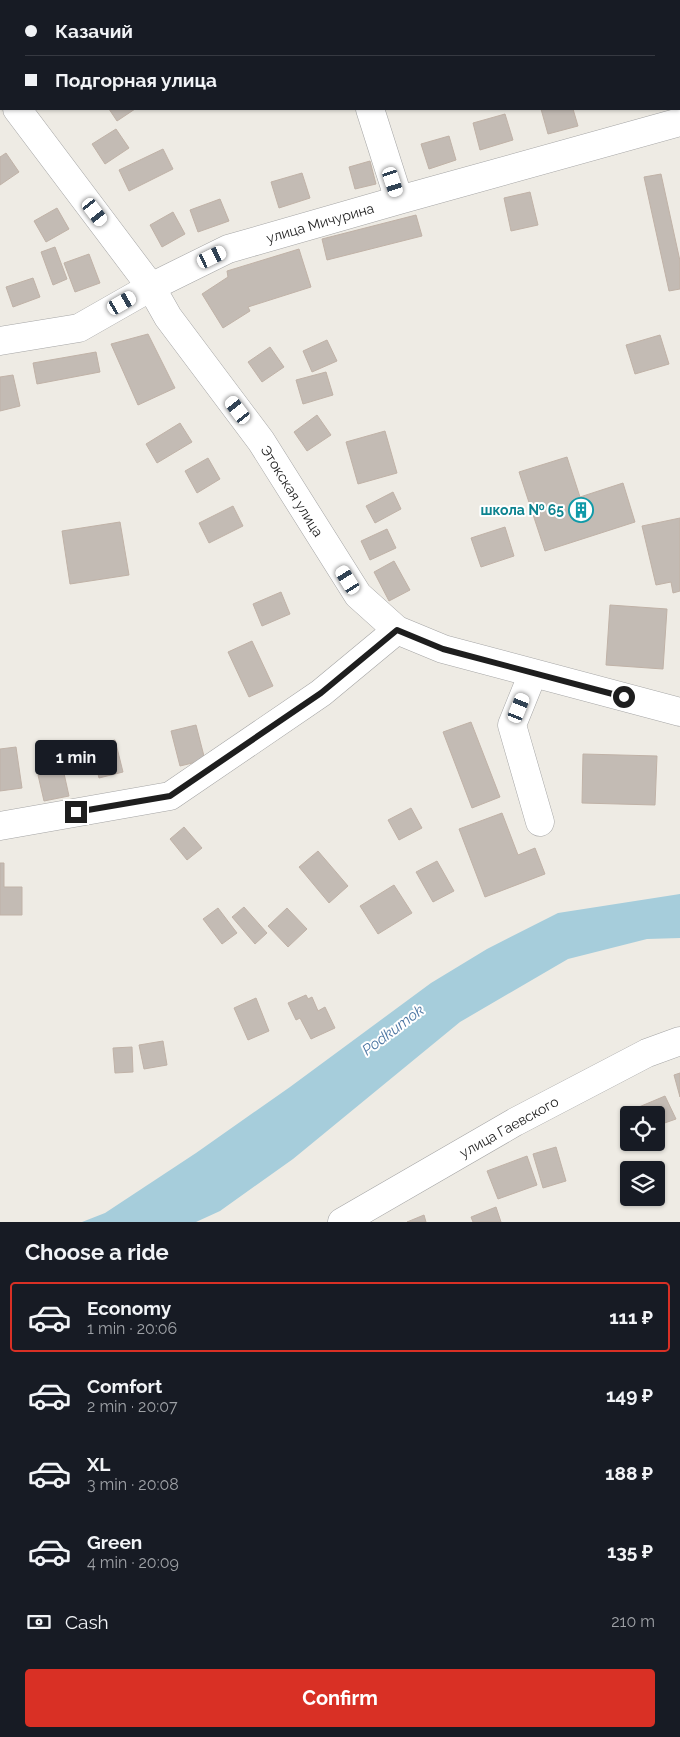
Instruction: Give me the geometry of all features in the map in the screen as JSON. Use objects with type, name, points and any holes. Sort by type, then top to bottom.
[{"type":"street","name":"Этокская улица","points":[[18,110],[151,286],[168,317],[261,441],[358,595],[397,630],[443,649],[680,712]]},
{"type":"street","points":[[370,110],[399,200]]},
{"type":"street","name":"улица Мичурина","points":[[0,342],[79,328],[151,286],[228,249],[680,122]]},
{"type":"street","points":[[0,826],[170,796],[321,693],[397,630]]},
{"type":"street","points":[[533,673],[512,725],[540,822]]},
{"type":"street","name":"улица Гаевского","points":[[342,1222],[514,1122],[647,1053],[680,1041]]},
{"type":"water","name":"Podkumok","points":[[680,894],[680,938],[647,939],[568,959],[460,1022],[293,1159],[220,1211],[196,1222],[82,1222],[105,1213],[196,1153],[290,1087],[431,983],[487,949],[558,913]]},
{"type":"building","points":[[110,110],[134,110],[117,121]]},
{"type":"building","points":[[541,110],[573,110],[578,126],[548,134]]},
{"type":"building","points":[[505,114],[513,140],[480,150],[473,123]]},
{"type":"building","points":[[116,129],[129,148],[105,164],[92,144]]},
{"type":"building","points":[[449,136],[456,160],[429,169],[421,144]]},
{"type":"building","points":[[163,149],[173,169],[129,191],[119,170]]},
{"type":"building","points":[[6,153],[19,172],[0,185],[0,157]]},
{"type":"building","points":[[370,161],[376,184],[355,189],[349,167]]},
{"type":"building","points":[[302,173],[310,198],[279,208],[271,182]]},
{"type":"building","points":[[661,174],[680,261],[680,289],[669,291],[644,177]]},
{"type":"building","points":[[530,192],[538,225],[511,231],[504,198]]},
{"type":"building","points":[[220,199],[229,221],[198,232],[190,210]]},
{"type":"building","points":[[57,208],[69,229],[46,242],[34,221]]},
{"type":"building","points":[[173,212],[185,234],[162,247],[150,225]]},
{"type":"building","points":[[416,215],[422,236],[327,260],[322,239]]},
{"type":"building","points":[[55,247],[67,279],[53,285],[41,252]]},
{"type":"building","points":[[299,249],[311,287],[248,307],[250,311],[223,328],[202,294],[228,277],[227,271]]},
{"type":"building","points":[[89,254],[100,283],[75,292],[64,263]]},
{"type":"building","points":[[33,278],[40,297],[13,307],[6,287]]},
{"type":"building","points":[[148,334],[175,388],[138,405],[111,344]]},
{"type":"building","points":[[660,335],[669,364],[635,374],[626,345]]},
{"type":"building","points":[[327,340],[337,361],[312,372],[303,351]]},
{"type":"building","points":[[270,347],[284,367],[262,382],[248,362]]},
{"type":"building","points":[[96,352],[100,372],[37,384],[33,363]]},
{"type":"building","points":[[326,372],[333,395],[303,404],[296,380]]},
{"type":"building","points":[[13,375],[20,406],[0,411],[0,377]]},
{"type":"building","points":[[317,415],[331,435],[307,451],[294,432]]},
{"type":"building","points":[[180,423],[192,442],[157,463],[146,444]]},
{"type":"building","points":[[385,431],[397,473],[358,484],[346,442]]},
{"type":"building","name":"школа № 65","points":[[567,457],[580,497],[623,483],[635,522],[545,551],[519,472]]},
{"type":"building","points":[[208,458],[220,479],[197,493],[185,471]]},
{"type":"building","points":[[393,492],[401,509],[375,523],[366,506]]},
{"type":"building","points":[[233,506],[243,526],[209,543],[199,523]]},
{"type":"building","points":[[680,518],[680,591],[673,593],[671,582],[656,585],[642,526]]},
{"type":"building","points":[[120,522],[129,575],[70,584],[62,531]]},
{"type":"building","points":[[505,527],[514,556],[481,567],[471,538]]},
{"type":"building","points":[[387,529],[396,548],[370,560],[361,541]]},
{"type":"building","points":[[394,561],[410,590],[389,601],[374,572]]},
{"type":"building","points":[[281,592],[290,614],[262,626],[253,604]]},
{"type":"building","points":[[610,605],[667,609],[663,669],[606,665]]},
{"type":"building","points":[[252,641],[273,686],[249,697],[228,652]]},
{"type":"building","points":[[471,722],[500,797],[472,808],[443,732]]},
{"type":"building","points":[[196,725],[205,760],[180,766],[171,731]]},
{"type":"building","points":[[115,740],[123,772],[99,778],[91,746]]},
{"type":"building","points":[[16,747],[22,788],[0,791],[0,749]]},
{"type":"building","points":[[583,754],[657,756],[655,805],[582,803]]},
{"type":"building","points":[[63,769],[69,796],[44,801],[38,775]]},
{"type":"building","points":[[411,808],[422,828],[399,840],[388,820]]},
{"type":"building","points":[[502,813],[518,855],[535,848],[545,874],[485,897],[459,829]]},
{"type":"building","points":[[184,827],[202,848],[187,860],[170,839]]},
{"type":"building","points":[[318,851],[348,886],[329,903],[299,867]]},
{"type":"building","points":[[437,861],[454,891],[433,902],[416,872]]},
{"type":"building","points":[[0,863],[4,863],[4,887],[22,887],[22,915],[0,915]]},
{"type":"building","points":[[394,885],[412,913],[378,934],[360,906]]},
{"type":"building","points":[[244,907],[267,933],[255,944],[232,917]]},
{"type":"building","points":[[218,908],[237,933],[222,944],[203,919]]},
{"type":"building","points":[[287,908],[307,929],[288,947],[268,926]]},
{"type":"building","points":[[306,995],[308,999],[312,997],[318,1011],[325,1007],[335,1028],[311,1039],[300,1018],[296,1020],[288,1003]]},
{"type":"building","points":[[256,998],[269,1031],[248,1040],[234,1008]]},
{"type":"building","points":[[163,1041],[167,1065],[144,1069],[139,1045]]},
{"type":"building","points":[[132,1047],[133,1072],[115,1073],[113,1048]]},
{"type":"building","points":[[680,1073],[680,1097],[674,1075]]},
{"type":"building","points":[[665,1096],[676,1119],[665,1123],[665,1106],[641,1106]]},
{"type":"building","points":[[556,1147],[566,1181],[543,1188],[533,1154]]},
{"type":"building","points":[[527,1156],[537,1185],[498,1199],[487,1171]]},
{"type":"building","points":[[496,1207],[501,1222],[473,1222],[471,1217]]},
{"type":"building","points":[[424,1215],[426,1222],[407,1222]]},
{"type":"place","name":"школа № 65","points":[[581,510]]},
{"type":"route","points":[[76,812],[170,796],[321,693],[397,630],[443,649],[624,697]]}]
